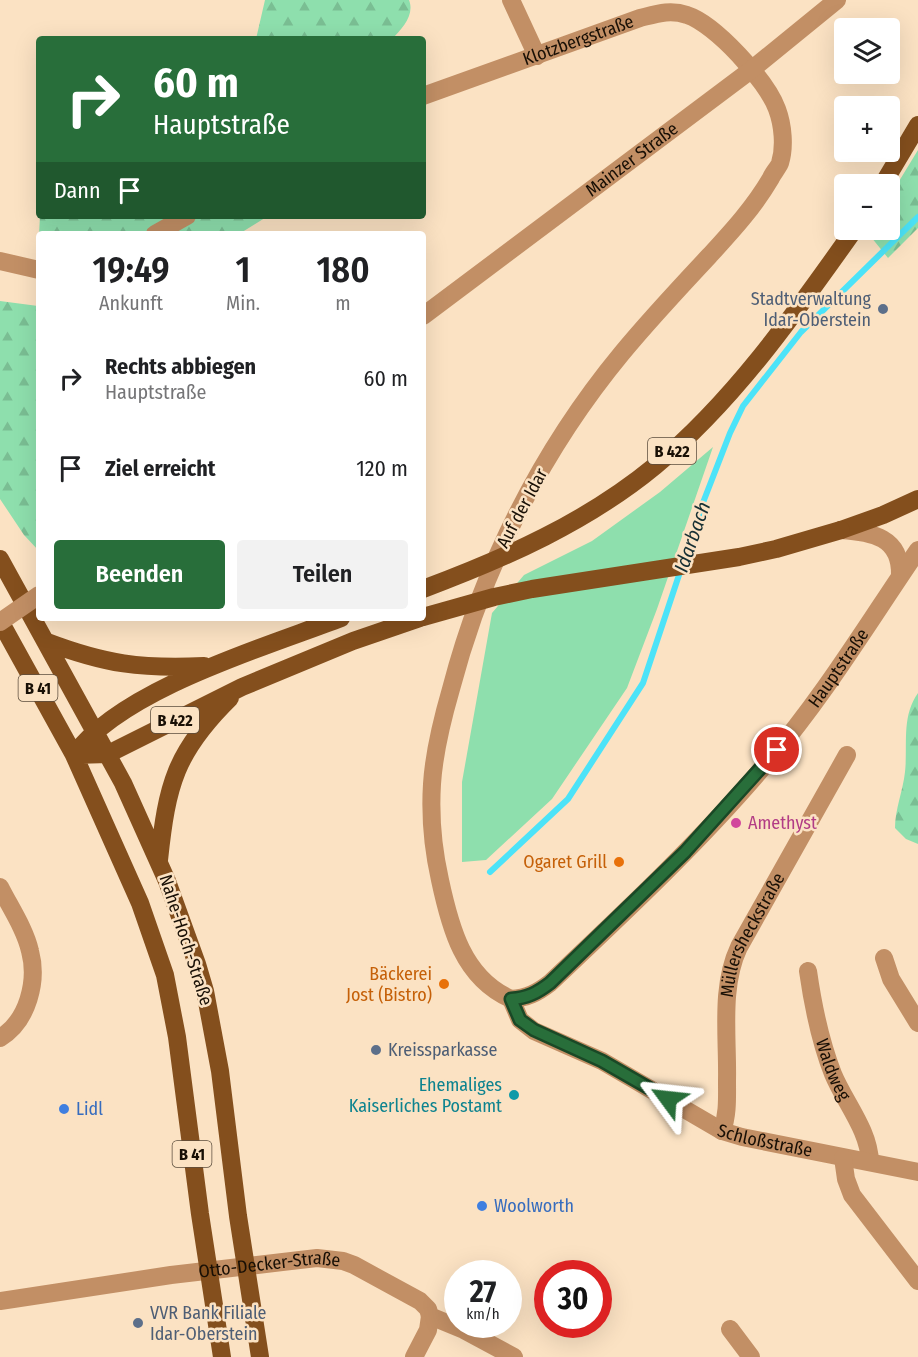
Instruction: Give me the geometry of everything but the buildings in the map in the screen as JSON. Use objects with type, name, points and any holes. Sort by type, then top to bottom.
[{"type":"main road","points":[[889,174],[918,124]]},
{"type":"main road","name":"B 422","points":[[426,587],[498,560],[568,525],[627,488],[655,466],[711,413],[742,377],[846,240]]},
{"type":"main road","name":"B 422","points":[[426,617],[494,597],[532,589],[767,551],[841,530],[918,499]]},
{"type":"main road","name":"Nahe-Hoch-Straße","points":[[0,559],[108,754],[182,917],[205,991],[220,1071],[245,1266],[260,1357]]},
{"type":"main road","name":"Nahe-Hoch-Straße","points":[[0,621],[74,755],[140,903],[165,975],[177,1037],[222,1357]]},
{"type":"main road","name":"B 422","points":[[95,731],[159,691],[215,666],[333,621]]},
{"type":"main road","name":"B 422","points":[[108,754],[242,687],[304,660],[412,621]]},
{"type":"main road","points":[[47,642],[113,663],[173,668],[215,666]]},
{"type":"main road","points":[[159,862],[169,793],[181,759],[200,731],[242,687]]},
{"type":"main road","points":[[74,755],[95,731]]},
{"type":"main road","points":[[74,755],[108,754]]},
{"type":"street","points":[[512,0],[537,56]]},
{"type":"street","name":"Mainzer Straße","points":[[426,314],[751,70],[837,0]]},
{"type":"street","name":"Klotzbergstraße","points":[[426,95],[640,18],[661,13],[675,12],[689,15],[702,22],[718,34],[751,70]]},
{"type":"street","name":"Auf der Idar","points":[[511,999],[492,989],[471,968],[451,925],[437,867],[431,814],[432,783],[436,752],[449,695],[480,596],[499,550],[547,459],[588,397],[622,352],[757,202],[780,161],[783,132],[777,108],[751,70]]},
{"type":"street","points":[[160,231],[181,219]]},
{"type":"street","points":[[0,261],[36,269]]},
{"type":"street","points":[[841,530],[870,533],[884,539],[896,552],[900,575]]},
{"type":"street","name":"Hauptstraße","points":[[511,999],[525,998],[538,993],[550,983],[685,852],[765,766],[835,675],[918,550]]},
{"type":"street","points":[[0,621],[36,597]]},
{"type":"street","name":"Müllersheckstraße","points":[[722,1131],[727,1109],[728,989],[731,966],[739,947],[847,755]]},
{"type":"street","points":[[0,887],[30,950],[33,969],[31,990],[26,1007],[17,1024],[0,1038]]},
{"type":"street","points":[[884,957],[891,979],[918,1023]]},
{"type":"street","name":"Waldweg","points":[[808,971],[815,1014],[833,1075],[865,1137],[870,1151],[870,1162]]},
{"type":"street","name":"Schloßstraße","points":[[511,999],[520,1020],[534,1030],[602,1061],[722,1131],[918,1172]]},
{"type":"street","points":[[843,1158],[846,1179],[852,1195],[918,1281]]},
{"type":"street","name":"Otto-Decker-Straße","points":[[0,1301],[208,1270],[317,1258],[343,1261],[420,1301],[428,1309],[430,1316],[464,1329],[513,1357]]},
{"type":"street","points":[[414,1357],[428,1330],[430,1316]]},
{"type":"street","points":[[730,1329],[751,1357]]},
{"type":"green space","points":[[265,0],[409,0],[409,16],[395,36],[257,36]]},
{"type":"green space","points":[[918,150],[918,228],[888,258],[873,240],[900,240],[900,180]]},
{"type":"green space","points":[[40,219],[263,219],[244,231],[39,231]]},
{"type":"green space","points":[[0,301],[36,306],[36,548],[24,535],[0,499]]},
{"type":"green space","points":[[713,447],[627,688],[552,799],[486,860],[462,862],[462,782],[492,613],[524,575],[592,541],[660,492]]},
{"type":"green space","points":[[918,693],[918,844],[906,839],[895,828],[905,772],[907,721]]},
{"type":"waterway","name":"Idarbach","points":[[490,872],[568,799],[643,683],[704,500],[743,406],[801,332],[918,217]]},
{"type":"place","name":"Stadtverwaltung Idar-Oberstein","points":[[883,309]]},
{"type":"place","name":"Amethyst","points":[[736,823]]},
{"type":"place","name":"Ogaret Grill","points":[[619,862]]},
{"type":"place","name":"Bäckerei Jost (Bistro)","points":[[444,984]]},
{"type":"place","name":"Kreissparkasse","points":[[376,1050]]},
{"type":"place","name":"Ehemaliges Kaiserliches Postamt","points":[[514,1095]]},
{"type":"place","name":"Lidl","points":[[64,1109]]},
{"type":"place","name":"Woolworth","points":[[482,1206]]},
{"type":"place","name":"VVR Bank Filiale Idar-Oberstein","points":[[138,1323]]},
{"type":"route","points":[[668,1099],[602,1061],[534,1030],[520,1020],[511,999],[525,998],[538,993],[550,983],[685,852],[765,766],[777,750]]}]
